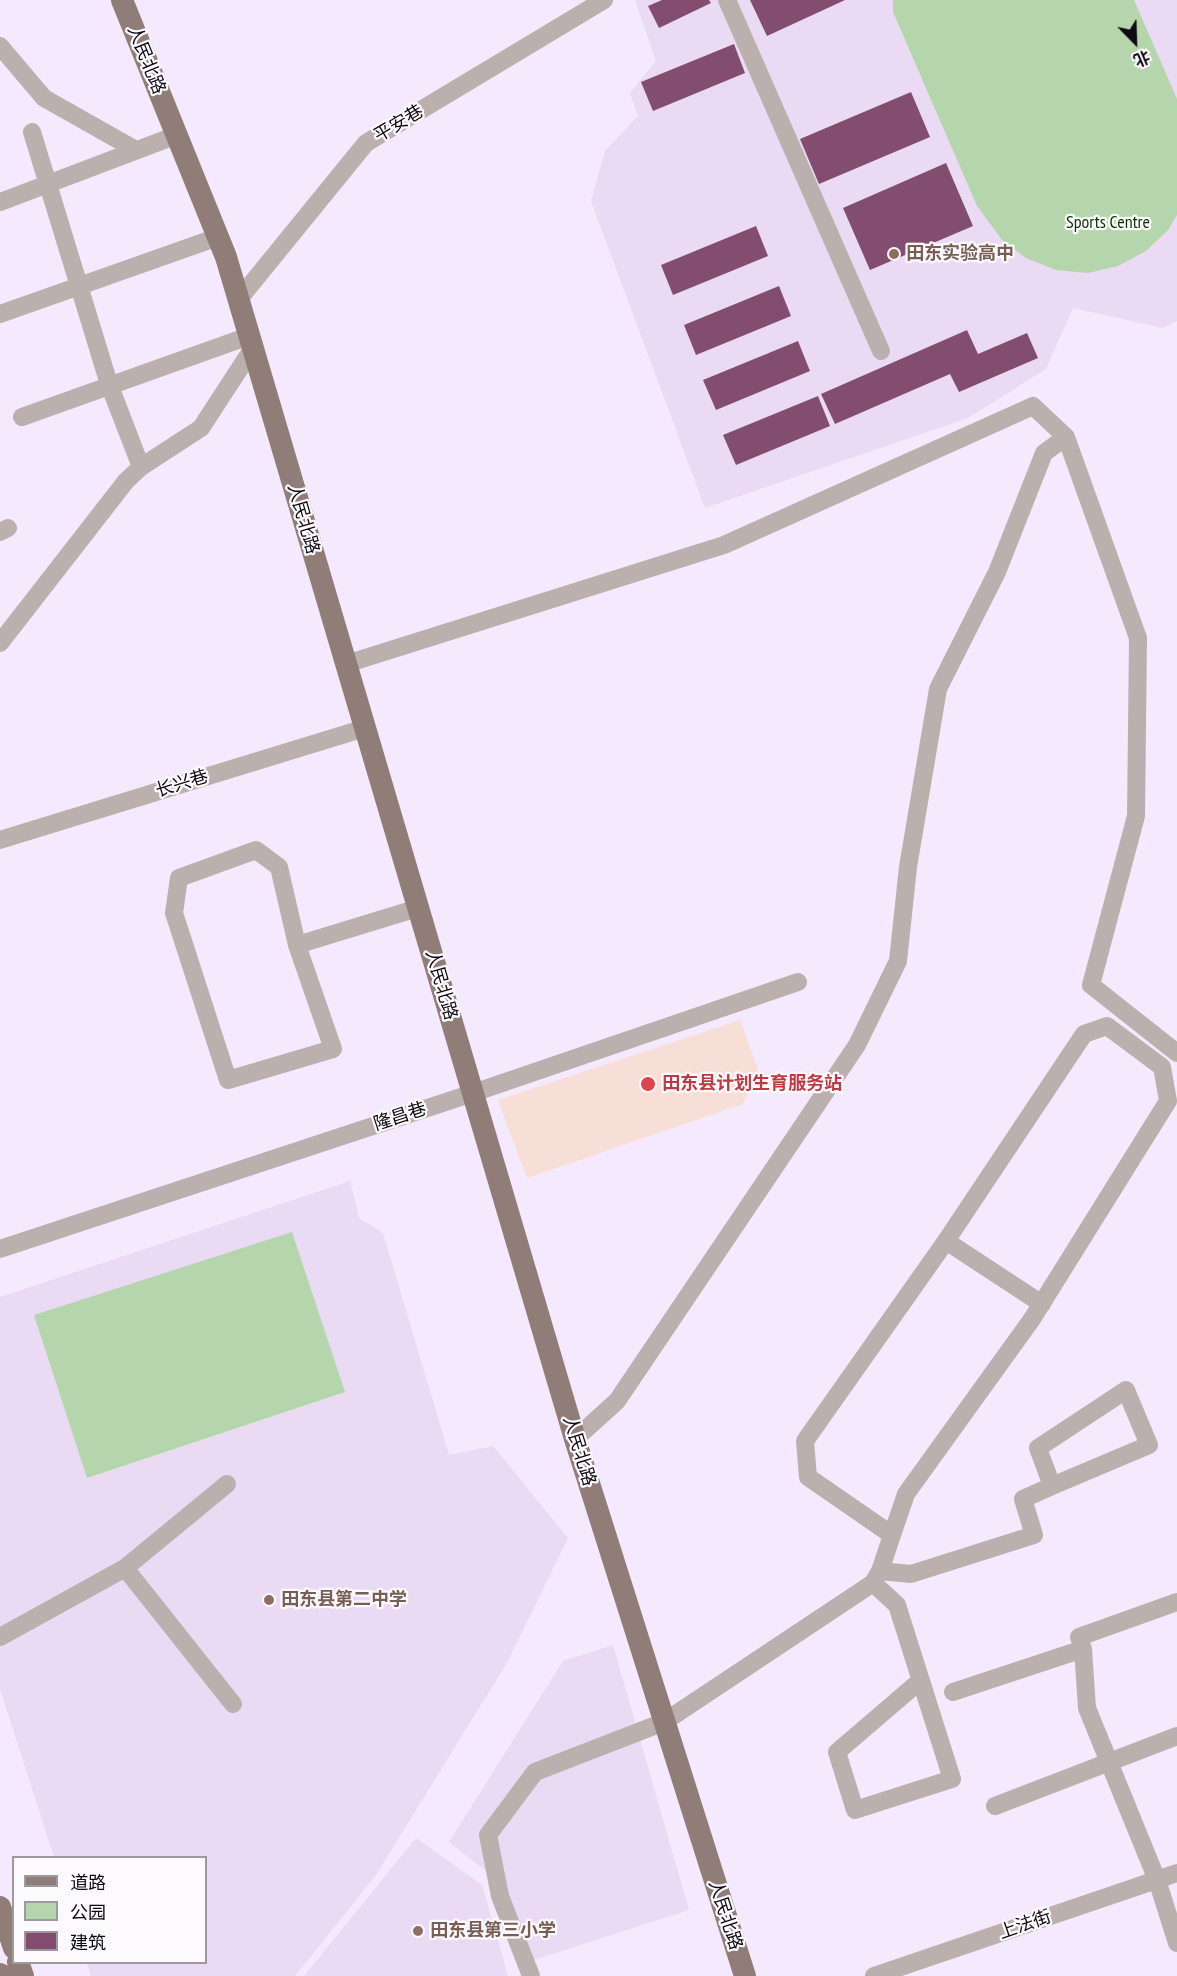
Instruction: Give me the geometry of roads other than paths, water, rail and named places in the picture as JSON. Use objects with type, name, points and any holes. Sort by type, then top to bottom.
[{"type":"main road","name":"人民北路","points":[[122,0],[218,237],[238,299],[575,1439],[745,1976]]},
{"type":"main road","points":[[0,1907],[12,1942]]},
{"type":"street","name":"平安巷","points":[[238,299],[366,143],[603,0]]},
{"type":"street","points":[[727,0],[881,351]]},
{"type":"street","points":[[0,46],[44,98],[136,150]]},
{"type":"street","points":[[32,132],[109,384],[141,467]]},
{"type":"street","points":[[0,202],[177,135]]},
{"type":"street","points":[[0,314],[218,237]]},
{"type":"street","points":[[22,417],[109,384],[251,342]]},
{"type":"street","points":[[0,643],[126,481],[141,467],[201,428],[251,342]]},
{"type":"street","points":[[346,664],[724,545],[1033,406],[1066,437],[1138,638],[1136,816],[1091,985],[1177,1053]]},
{"type":"street","points":[[575,1439],[617,1401],[857,1045],[898,961],[908,867],[938,689],[996,573],[1044,453],[1066,437]]},
{"type":"street","name":"长兴巷","points":[[0,840],[365,728]]},
{"type":"street","points":[[256,850],[279,867],[297,945],[333,1049],[228,1080],[174,913],[179,878],[256,850]]},
{"type":"street","points":[[297,945],[418,908]]},
{"type":"street","name":"隆昌巷","points":[[2,1242],[473,1093],[798,982]]},
{"type":"street","points":[[877,1577],[892,1535],[906,1494],[1042,1304],[1168,1101],[1162,1067],[1107,1026],[1084,1034],[946,1241],[805,1441],[808,1477],[892,1535]]},
{"type":"street","points":[[946,1241],[1042,1304]]},
{"type":"street","points":[[531,1976],[500,1896],[488,1834],[535,1772],[664,1722],[877,1577],[911,1574],[1034,1535],[1023,1499],[1149,1445],[1126,1390],[1038,1448],[1053,1486]]},
{"type":"street","points":[[0,1637],[126,1568],[227,1484]]},
{"type":"street","points":[[126,1568],[233,1704]]},
{"type":"street","points":[[877,1577],[897,1605],[921,1680],[952,1779],[855,1810],[837,1752],[921,1680]]},
{"type":"street","points":[[1177,1602],[1079,1637],[1083,1649],[1087,1708],[1157,1880],[1177,1943]]},
{"type":"street","points":[[953,1692],[1083,1649]]},
{"type":"street","points":[[995,1806],[1177,1736]]},
{"type":"street","name":"上法街","points":[[874,1976],[1177,1874]]},
{"type":"place","name":"田东实验高中","points":[[894,254]]},
{"type":"place","name":"田东县计划生育服务站","points":[[648,1084]]},
{"type":"place","name":"田东县第二中学","points":[[269,1600]]},
{"type":"place","name":"田东县第三小学","points":[[418,1931]]},
{"type":"park label","name":"Sports Centre","points":[[1108,223]]}]
